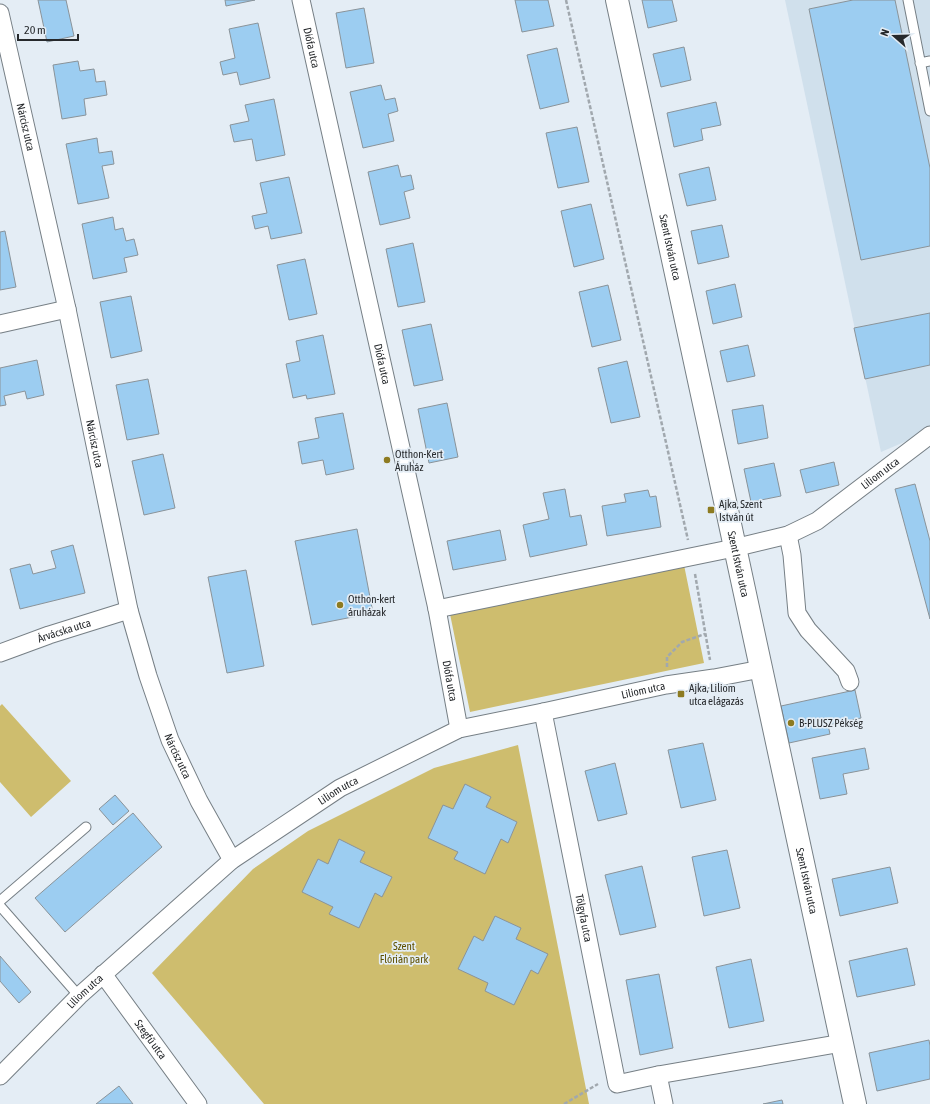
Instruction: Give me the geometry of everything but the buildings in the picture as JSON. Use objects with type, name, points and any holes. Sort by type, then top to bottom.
[{"type":"main road","name":"Szent István utca","points":[[617,0],[855,1104]]},
{"type":"street","name":"Diófa utca","points":[[301,0],[436,609],[460,729]]},
{"type":"street","name":"Nárcisz utca","points":[[0,14],[67,309],[129,610],[148,676],[170,740],[199,801],[232,860]]},
{"type":"street","points":[[0,324],[67,309]]},
{"type":"street","name":"Liliom utca","points":[[436,609],[734,548],[788,535],[817,522],[930,435]]},
{"type":"street","points":[[788,535],[792,555],[797,613],[808,630],[846,671],[850,682]]},
{"type":"street","name":"Árvácska utca","points":[[0,653],[49,635],[129,610]]},
{"type":"street","name":"Liliom utca","points":[[0,1076],[103,974],[232,860],[340,788],[460,729],[666,685],[761,669]]},
{"type":"street","name":"Tölgyfa utca","points":[[543,712],[616,1074]]},
{"type":"street","name":"Szegfű utca","points":[[103,974],[198,1104]]},
{"type":"street","points":[[616,1074],[617,1084],[658,1075],[842,1043]]},
{"type":"street","points":[[658,1075],[664,1104]]},
{"type":"lane","points":[[908,0],[930,110]]},
{"type":"lane","points":[[920,63],[930,61]]},
{"type":"lane","points":[[0,901],[86,827]]},
{"type":"lane","points":[[0,906],[80,996]]},
{"type":"path","points":[[566,0],[692,556],[714,678]]},
{"type":"path","points":[[666,685],[667,657],[682,642],[705,634]]},
{"type":"path","points":[[564,1104],[616,1074]]},
{"type":"shaded area","points":[[785,0],[930,0],[930,431],[881,452]]},
{"type":"green space","points":[[684,565],[704,663],[470,712],[450,614]]},
{"type":"green space","points":[[2,704],[71,781],[31,817],[0,782],[0,706]]},
{"type":"green space","name":"Szent Flórián park","points":[[518,745],[589,1104],[264,1104],[152,973],[253,869],[308,831],[434,768]]},
{"type":"place","name":"Otthon-Kert Áruház","points":[[387,460]]},
{"type":"place","name":"Ajka, Szent István út","points":[[711,510]]},
{"type":"place","name":"Otthon-kert áruházak","points":[[340,605]]},
{"type":"place","name":"Ajka, Liliom utca elágazás","points":[[681,694]]},
{"type":"place","name":"B-PLUSZ Pékség","points":[[791,723]]}]
